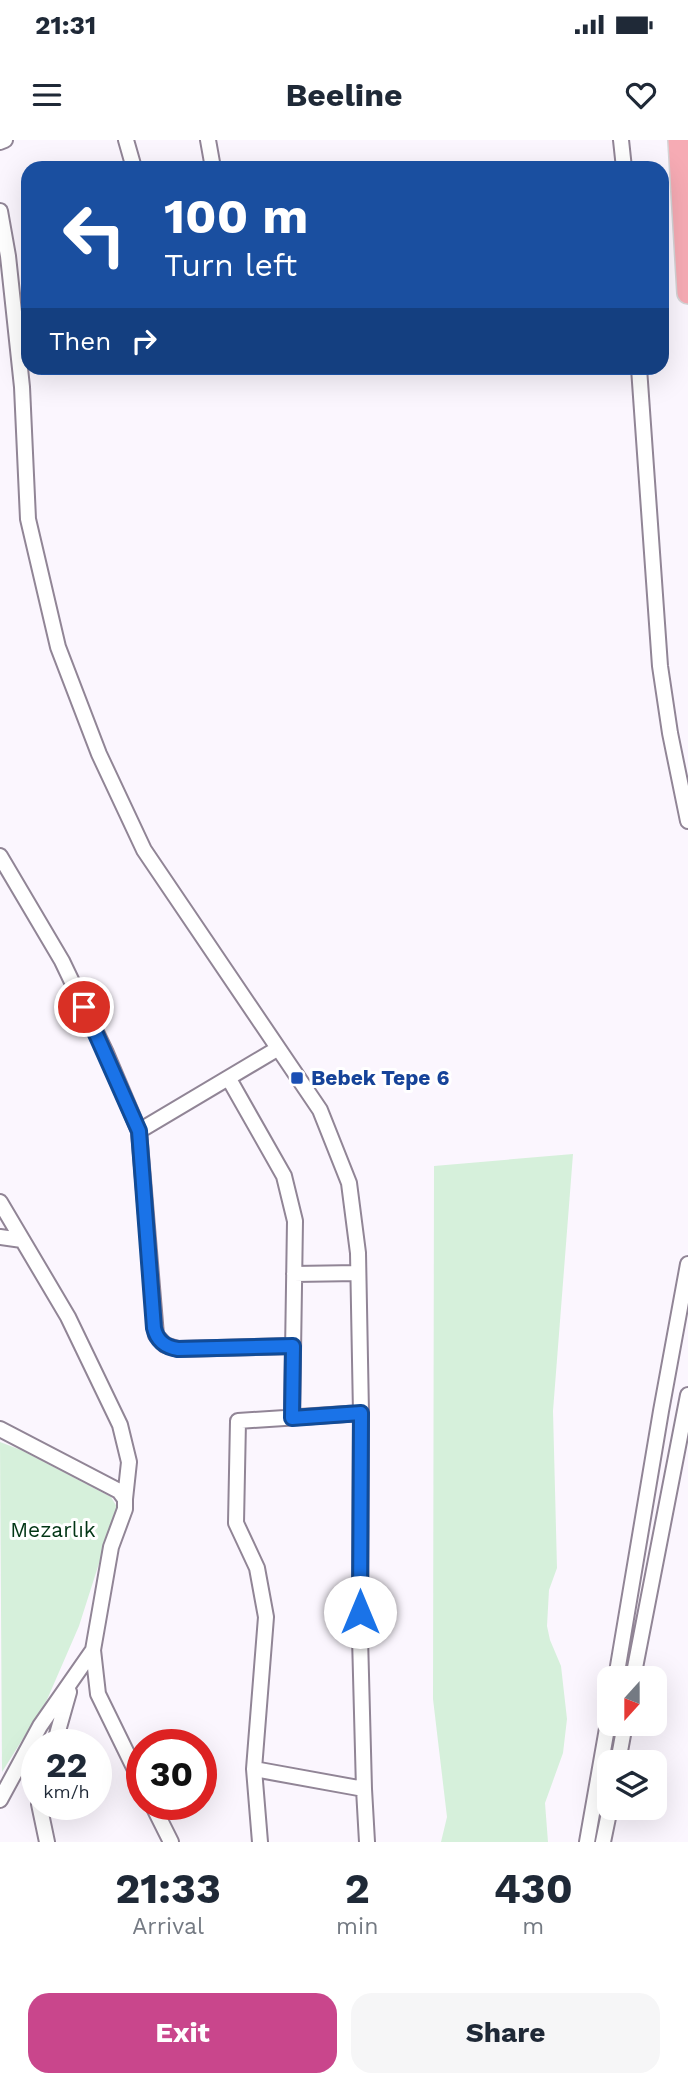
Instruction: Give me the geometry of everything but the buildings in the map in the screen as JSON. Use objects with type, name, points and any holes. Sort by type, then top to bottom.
[{"type":"highway","points":[[679,140],[688,293]]},
{"type":"street","points":[[126,140],[132,161]]},
{"type":"street","points":[[208,140],[212,161]]},
{"type":"street","points":[[621,140],[623,161]]},
{"type":"street","points":[[0,211],[21,314]]},
{"type":"street","points":[[22,375],[28,519],[58,647],[99,754],[144,850],[320,1110],[349,1183],[358,1253],[361,1413],[360,1637],[363,1789],[367,1842]]},
{"type":"street","points":[[639,375],[660,666],[688,821]]},
{"type":"street","points":[[0,856],[62,961],[106,1053],[139,1131],[154,1328],[159,1341],[178,1349],[293,1346]]},
{"type":"street","points":[[139,1131],[277,1049]]},
{"type":"street","points":[[229,1079],[284,1176],[295,1221],[292,1418]]},
{"type":"street","points":[[0,1202],[68,1317],[120,1425],[129,1462],[125,1509],[111,1547],[93,1650],[98,1694],[126,1751]]},
{"type":"street","points":[[0,1237],[22,1240]]},
{"type":"street","points":[[618,1666],[688,1264]]},
{"type":"street","points":[[294,1275],[358,1273]]},
{"type":"street","points":[[635,1666],[688,1395]]},
{"type":"street","points":[[260,1842],[254,1769],[266,1617],[257,1568],[236,1523],[238,1421],[361,1413]]},
{"type":"street","points":[[0,1429],[119,1491],[125,1499]]},
{"type":"street","points":[[0,1800],[40,1726],[93,1650]]},
{"type":"street","points":[[58,1729],[72,1681]]},
{"type":"street","points":[[587,1842],[606,1736]]},
{"type":"street","points":[[254,1769],[363,1789]]},
{"type":"street","points":[[42,1820],[47,1842]]},
{"type":"street","points":[[160,1820],[171,1842]]},
{"type":"street","points":[[603,1842],[608,1820]]},
{"type":"green space","points":[[573,1154],[553,1411],[557,1568],[549,1590],[547,1626],[561,1666],[567,1719],[563,1753],[545,1803],[548,1842],[441,1842],[447,1817],[433,1699],[434,1166]]},
{"type":"green space","name":"Mezarlık","points":[[0,1442],[21,1450],[111,1497],[117,1507],[79,1626],[46,1702],[29,1729],[21,1729],[21,1742],[2,1772]]},
{"type":"place","name":"Bebek Tepe 6","points":[[297,1078]]},
{"type":"route","points":[[84,1007],[139,1131],[154,1328],[159,1341],[178,1349],[293,1346],[292,1418],[361,1413],[360,1612]]}]
